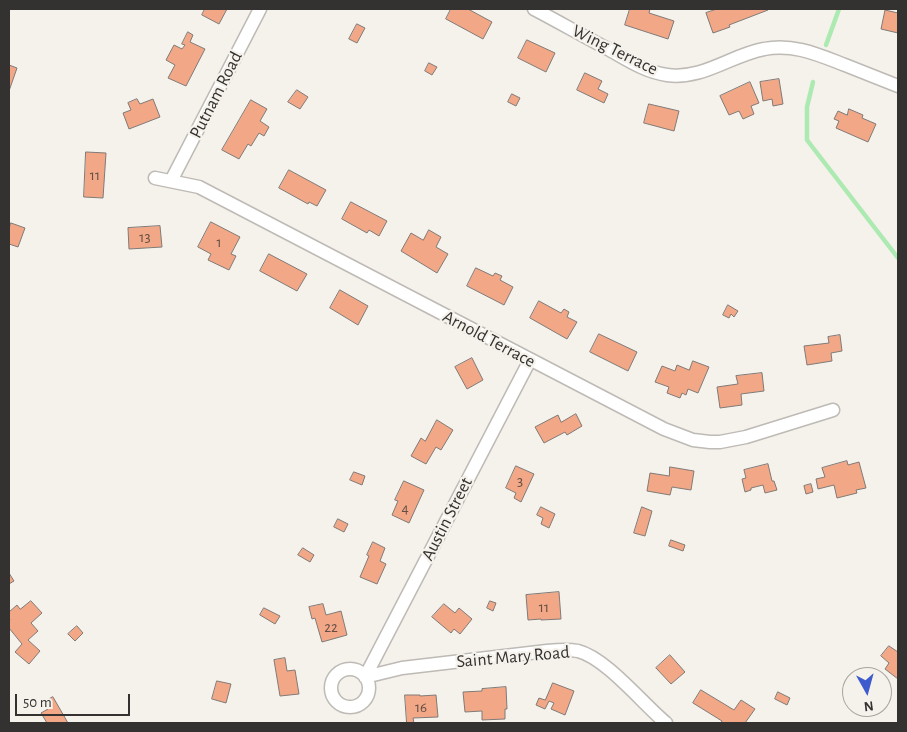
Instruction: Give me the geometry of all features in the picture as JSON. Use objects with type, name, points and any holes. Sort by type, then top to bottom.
[{"type":"street","name":"Putnam Road","points":[[171,181],[260,9]]},
{"type":"street","name":"Wing Terrace","points":[[534,9],[638,66],[658,73],[678,76],[699,73],[758,50],[785,47],[811,52],[898,86]]},
{"type":"street","name":"Arnold Terrace","points":[[155,178],[199,187],[664,429],[693,440],[710,442],[737,439],[833,410]]},
{"type":"street","name":"Austin Street","points":[[365,677],[530,360]]},
{"type":"street","name":"Saint Mary Road","points":[[365,677],[405,668],[547,650],[573,650],[600,662],[666,723]]},
{"type":"building","points":[[205,9],[227,9],[219,24],[202,15]]},
{"type":"building","points":[[451,9],[468,9],[492,22],[483,39],[446,19]]},
{"type":"building","points":[[630,9],[650,9],[649,13],[674,21],[668,39],[625,25]]},
{"type":"building","points":[[717,9],[768,10],[713,33],[706,13]]},
{"type":"building","points":[[885,10],[898,13],[898,33],[881,29]]},
{"type":"building","points":[[357,24],[365,28],[357,43],[349,39]]},
{"type":"building","points":[[188,32],[193,35],[190,42],[205,49],[186,86],[168,78],[175,65],[166,60],[174,45],[182,49],[185,45],[182,44]]},
{"type":"building","points":[[527,40],[555,53],[546,72],[518,58]]},
{"type":"building","points":[[429,63],[437,67],[432,75],[425,71]]},
{"type":"building","points":[[9,65],[17,68],[9,91]]},
{"type":"building","points":[[585,73],[602,81],[598,89],[608,94],[604,103],[577,90]]},
{"type":"building","points":[[779,79],[783,104],[773,106],[772,99],[763,101],[760,82]]},
{"type":"building","points":[[750,82],[759,103],[751,106],[754,114],[743,119],[739,111],[729,115],[720,96]]},
{"type":"building","points":[[297,90],[308,97],[300,109],[288,102]]},
{"type":"building","points":[[512,94],[520,98],[516,106],[508,102]]},
{"type":"building","points":[[137,99],[140,104],[153,99],[160,117],[129,129],[123,113],[131,110],[128,103]]},
{"type":"building","points":[[251,100],[267,109],[260,121],[269,127],[264,136],[259,133],[251,146],[248,144],[239,159],[222,150]]},
{"type":"building","points":[[649,104],[679,111],[674,131],[644,123]]},
{"type":"building","points":[[849,109],[863,115],[862,118],[876,124],[868,142],[836,128],[839,121],[834,119],[838,111],[847,115]]},
{"type":"building","points":[[86,152],[106,153],[103,198],[84,197]]},
{"type":"building","points":[[289,170],[326,190],[317,206],[309,202],[308,204],[279,188]]},
{"type":"building","points":[[351,202],[387,221],[379,236],[369,230],[367,233],[342,219]]},
{"type":"building","points":[[211,222],[240,237],[231,254],[236,256],[229,270],[208,260],[211,254],[198,247]]},
{"type":"building","points":[[11,223],[25,228],[18,247],[9,244]]},
{"type":"building","points":[[160,226],[162,247],[129,249],[128,228]]},
{"type":"building","points":[[429,230],[441,237],[436,247],[448,254],[437,273],[401,251],[411,233],[423,240]]},
{"type":"building","points":[[269,254],[307,274],[297,291],[260,271]]},
{"type":"building","points":[[476,268],[493,276],[495,273],[502,276],[500,280],[513,287],[504,305],[467,286]]},
{"type":"building","points":[[340,290],[368,306],[358,325],[330,308]]},
{"type":"building","points":[[539,301],[561,313],[564,309],[569,312],[567,317],[577,322],[567,339],[530,318]]},
{"type":"building","points":[[728,305],[738,311],[734,317],[731,314],[729,318],[723,315]]},
{"type":"building","points":[[599,334],[637,352],[628,371],[590,352]]},
{"type":"building","points":[[840,335],[842,351],[831,353],[832,361],[807,365],[804,346],[829,343],[828,337]]},
{"type":"building","points":[[472,358],[483,380],[467,389],[455,367]]},
{"type":"building","points":[[693,361],[709,367],[698,393],[688,389],[686,395],[682,393],[680,398],[667,393],[669,387],[655,382],[662,366],[675,371],[677,365],[689,370]]},
{"type":"building","points":[[762,373],[764,391],[741,394],[742,405],[720,408],[717,387],[738,384],[736,376]]},
{"type":"building","points":[[576,414],[582,426],[567,435],[565,432],[544,443],[535,427],[558,415],[561,422]]},
{"type":"building","points":[[437,420],[453,430],[441,450],[436,447],[426,464],[411,456],[421,438],[425,441]]},
{"type":"building","points":[[847,461],[848,465],[859,462],[866,488],[856,490],[857,493],[837,498],[834,485],[818,489],[816,479],[825,477],[822,468]]},
{"type":"building","points":[[768,464],[772,481],[774,481],[777,490],[765,493],[763,485],[751,488],[751,490],[745,492],[742,479],[746,478],[744,470]]},
{"type":"building","points":[[516,466],[534,474],[521,502],[514,498],[516,493],[506,488]]},
{"type":"building","points":[[670,467],[694,471],[691,490],[672,487],[670,495],[647,491],[650,473],[669,476]]},
{"type":"building","points":[[354,472],[365,476],[362,485],[350,480]]},
{"type":"building","points":[[404,481],[424,490],[409,523],[392,515],[398,501],[395,500]]},
{"type":"building","points":[[811,484],[813,492],[806,494],[804,486]]},
{"type":"building","points":[[541,507],[555,514],[549,528],[541,524],[543,518],[537,515]]},
{"type":"building","points":[[642,507],[652,511],[645,536],[634,533]]},
{"type":"building","points":[[338,519],[348,524],[344,532],[334,527]]},
{"type":"building","points":[[671,540],[685,545],[683,551],[669,546]]},
{"type":"building","points":[[373,542],[385,548],[380,561],[386,564],[377,584],[360,577]]},
{"type":"building","points":[[303,548],[314,555],[310,562],[298,555]]},
{"type":"building","points":[[9,573],[14,581],[9,584]]},
{"type":"building","points":[[559,592],[561,619],[528,620],[526,595]]},
{"type":"building","points":[[31,601],[42,613],[31,623],[38,631],[28,640],[40,651],[29,664],[15,652],[22,644],[9,628],[9,612],[17,605],[20,609]]},
{"type":"building","points":[[490,601],[496,603],[493,611],[487,608]]},
{"type":"building","points":[[323,604],[326,615],[341,611],[347,635],[322,642],[315,618],[312,619],[309,607]]},
{"type":"building","points":[[444,604],[455,613],[459,608],[472,619],[460,634],[454,629],[451,633],[432,617]]},
{"type":"building","points":[[264,608],[280,616],[275,624],[260,615]]},
{"type":"building","points":[[77,626],[83,633],[75,641],[68,634]]},
{"type":"building","points":[[889,646],[898,652],[898,679],[892,674],[892,667],[886,667],[889,663],[881,656]]},
{"type":"building","points":[[670,655],[685,672],[671,684],[656,668]]},
{"type":"building","points":[[285,658],[287,671],[295,670],[299,694],[280,696],[274,660]]},
{"type":"building","points":[[217,681],[231,684],[226,703],[212,699]]},
{"type":"building","points":[[553,683],[574,691],[565,715],[551,709],[554,703],[549,701],[545,709],[536,705],[539,698],[545,700]]},
{"type":"building","points":[[506,687],[507,709],[505,709],[505,719],[482,720],[482,711],[465,712],[463,692]]},
{"type":"building","points":[[701,690],[734,710],[741,700],[755,709],[745,723],[721,723],[722,721],[693,703]]},
{"type":"building","points":[[778,692],[790,698],[787,705],[775,699]]},
{"type":"building","points":[[405,695],[436,695],[438,717],[413,718],[414,723],[407,723]]},
{"type":"building","points":[[53,697],[68,723],[47,723],[41,713],[48,709],[44,702]]},
{"type":"waterway","points":[[826,45],[839,9]]},
{"type":"waterway","points":[[813,82],[807,107],[807,140],[898,258]]}]
